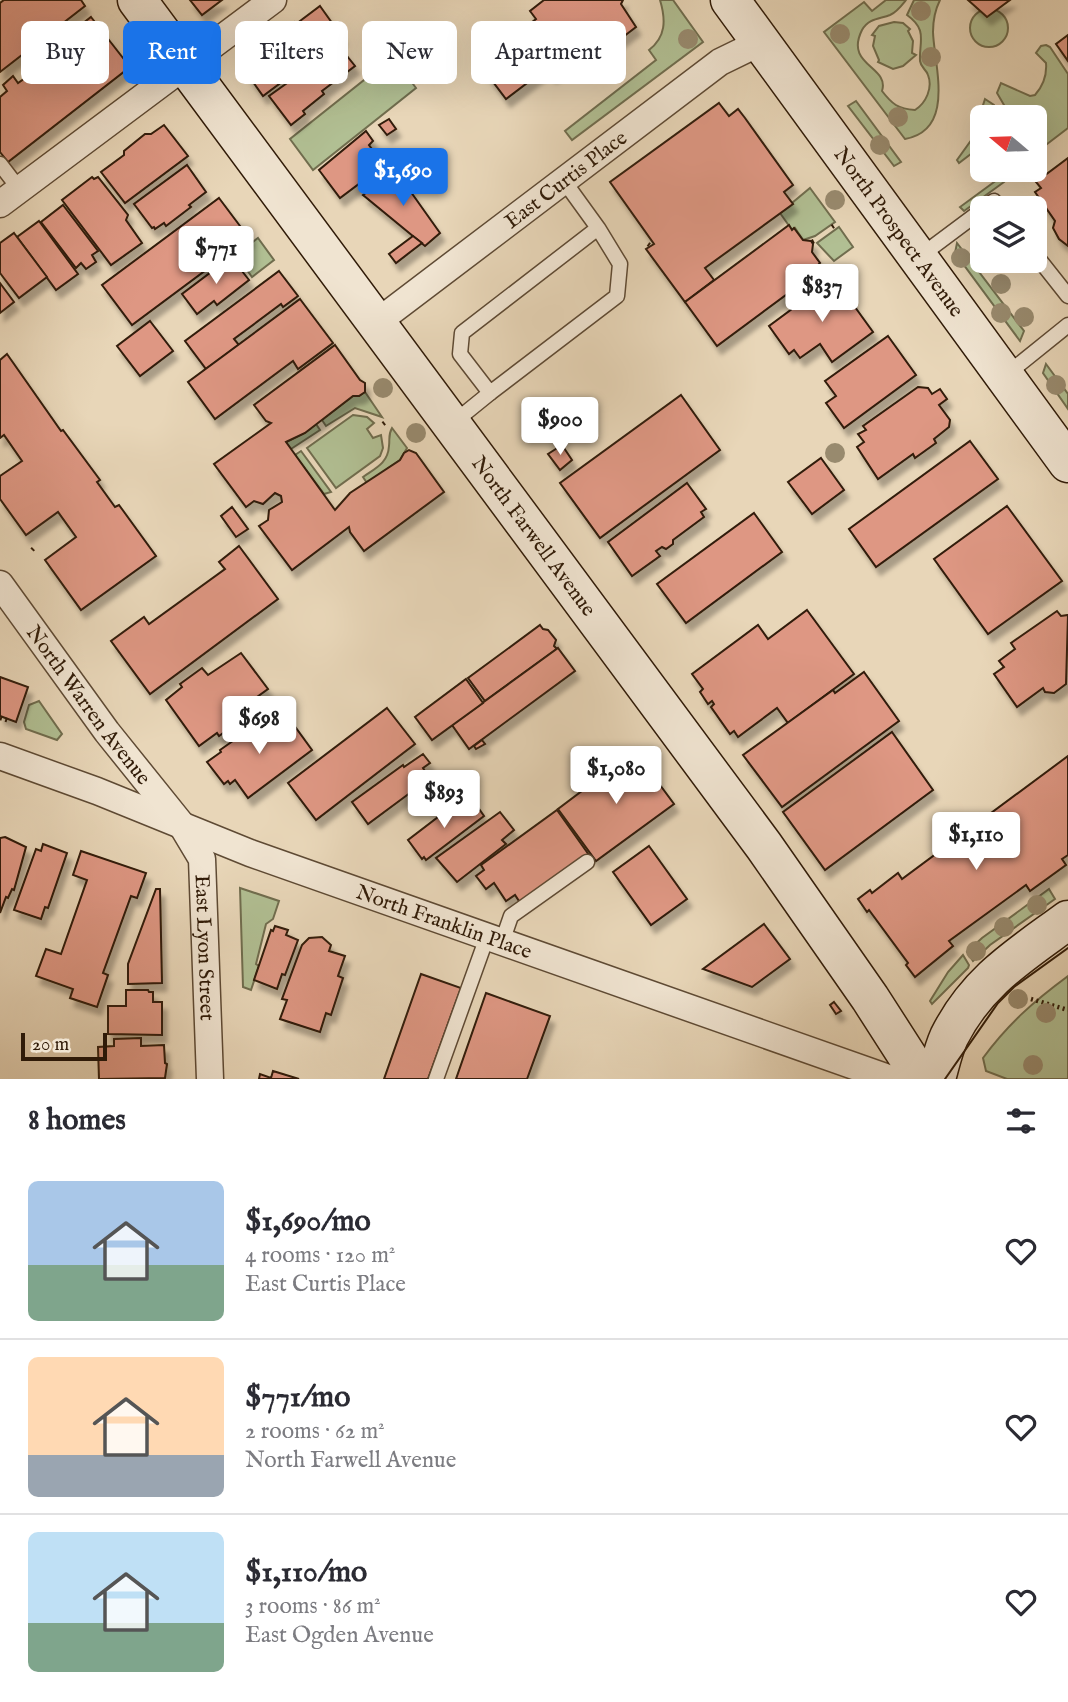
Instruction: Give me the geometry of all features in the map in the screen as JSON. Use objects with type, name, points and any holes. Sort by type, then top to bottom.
[{"type":"main road","name":"North Farwell Avenue","points":[[137,0],[152,21]]},
{"type":"main road","name":"North Prospect Avenue","points":[[730,0],[1068,463]]},
{"type":"main road","name":"North Farwell Avenue","points":[[198,84],[764,846],[870,998],[922,1079]]},
{"type":"main road","points":[[936,1079],[948,1040],[982,989],[998,971],[1068,920]]},
{"type":"street","points":[[221,39],[273,0]]},
{"type":"street","name":"East Curtis Place","points":[[376,323],[720,62],[761,42]]},
{"type":"street","points":[[10,197],[161,84]]},
{"type":"street","name":"North Warren Avenue","points":[[0,584],[107,732],[181,824]]},
{"type":"street","name":"North Franklin Place","points":[[0,756],[97,790],[262,857],[891,1079]]},
{"type":"street","name":"East Lyon Street","points":[[181,824],[202,859],[210,1079]]},
{"type":"lane","points":[[0,164],[10,197]]},
{"type":"lane","points":[[451,425],[617,296],[620,264],[564,181]]},
{"type":"lane","points":[[918,258],[970,221]]},
{"type":"lane","points":[[490,393],[460,354],[462,333],[598,228]]},
{"type":"lane","points":[[1047,269],[1068,296]]},
{"type":"lane","points":[[1004,376],[1068,325]]},
{"type":"lane","points":[[436,1079],[494,939],[511,916],[587,862]]},
{"type":"path","points":[[0,718],[10,721]]},
{"type":"path","points":[[1031,999],[1068,1010]]},
{"type":"green space","points":[[660,0],[673,0],[703,42],[572,140],[565,131],[656,60],[649,50],[662,34],[663,14]]},
{"type":"green space","points":[[886,0],[906,0],[893,14],[871,21],[865,26],[858,42],[859,51],[880,76],[882,91],[889,99],[900,107],[915,110],[928,95],[930,85],[920,61],[920,31],[914,20],[907,15],[914,0],[940,0],[933,28],[938,78],[937,110],[931,123],[921,133],[905,139],[824,32],[864,2],[872,11]]},
{"type":"green space","points":[[989,9],[1002,15],[1008,28],[1002,41],[989,47],[976,41],[970,28],[976,15]]},
{"type":"green space","points":[[894,22],[903,23],[910,29],[908,31],[913,41],[912,53],[916,55],[903,66],[893,69],[878,62],[873,46],[875,36],[872,35],[879,26]]},
{"type":"green space","points":[[1041,46],[1050,47],[1068,74],[1068,128],[1047,144],[1047,105],[1004,105],[997,93],[1001,83],[1030,96],[1035,95],[1044,80],[1046,67],[1046,63],[1036,53]]},
{"type":"green space","points":[[362,82],[362,84],[413,84],[416,88],[313,170],[290,139]]},
{"type":"green space","points":[[985,99],[994,105],[983,105]]},
{"type":"green space","points":[[856,101],[901,162],[894,166],[848,106]]},
{"type":"green space","points":[[970,142],[970,155],[959,163],[957,160]]},
{"type":"green space","points":[[994,182],[1004,182],[985,196],[975,196]]},
{"type":"green space","points":[[810,188],[835,222],[815,236],[803,240],[780,213]]},
{"type":"green space","points":[[970,200],[970,207],[964,211],[960,207]]},
{"type":"green space","points":[[839,227],[853,247],[834,261],[817,243]]},
{"type":"green space","points":[[258,238],[274,260],[252,277],[242,263],[238,265],[232,258]]},
{"type":"green space","points":[[957,243],[970,260],[970,273],[980,273],[1024,331],[1020,341],[955,253]]},
{"type":"green space","points":[[1046,364],[1068,394],[1068,409],[1043,373]]},
{"type":"green space","points":[[365,392],[382,417],[355,408],[326,426],[322,420],[353,396]]},
{"type":"green space","points":[[353,415],[367,417],[374,423],[367,429],[373,438],[381,435],[383,448],[380,456],[336,488],[307,448]]},
{"type":"green space","points":[[316,424],[320,430],[291,449],[286,442]]},
{"type":"green space","points":[[392,428],[407,448],[400,460],[367,483],[363,477],[386,457]]},
{"type":"green space","points":[[301,451],[331,492],[324,494],[295,455]]},
{"type":"green space","points":[[39,701],[62,734],[57,740],[26,729],[24,722],[29,705]]},
{"type":"green space","points":[[240,888],[279,901],[273,919],[266,924],[256,964],[259,966],[251,990],[243,987]]},
{"type":"green space","points":[[1049,889],[1055,899],[990,945],[973,961],[967,952]]},
{"type":"green space","points":[[963,955],[968,968],[932,1004],[930,1001],[948,972]]},
{"type":"green space","points":[[1068,976],[1068,1079],[1007,1079],[986,1071],[983,1058],[1002,1034]]},
{"type":"building","points":[[4,0],[81,0],[85,6],[66,21],[21,21],[21,56],[0,72],[0,3]]},
{"type":"building","points":[[190,0],[222,0],[202,15]]},
{"type":"building","points":[[544,0],[623,0],[621,4],[636,27],[626,35],[626,21],[533,21],[536,19],[530,11]]},
{"type":"building","points":[[968,0],[1010,0],[987,17]]},
{"type":"building","points":[[320,6],[331,21],[300,21]]},
{"type":"building","points":[[1068,35],[1068,61],[1056,44]]},
{"type":"building","points":[[109,40],[123,58],[123,72],[109,83]]},
{"type":"building","points":[[348,57],[355,66],[348,71]]},
{"type":"building","points":[[13,76],[18,83],[21,81],[21,84],[108,84],[8,162],[0,152],[0,97],[7,91],[3,85]]},
{"type":"building","points":[[254,84],[279,84],[263,96]]},
{"type":"building","points":[[286,84],[331,84],[322,91],[324,94],[303,111],[305,114],[291,125],[269,96]]},
{"type":"building","points":[[495,84],[526,84],[506,99]]},
{"type":"building","points":[[719,103],[729,116],[738,109],[745,118],[793,185],[784,192],[793,204],[705,268],[714,280],[685,302],[646,249],[654,244],[610,182]]},
{"type":"building","points":[[389,119],[396,129],[387,135],[379,125]]},
{"type":"building","points":[[164,125],[188,156],[125,203],[101,172],[124,155],[124,151],[145,134],[151,134]]},
{"type":"building","points":[[366,131],[373,141],[369,145],[384,165],[340,198],[319,170]]},
{"type":"building","points":[[1068,158],[1068,246],[1059,239],[1053,228],[1055,221],[1047,209],[1047,196],[1038,196],[1035,192],[1041,188],[1036,182],[1047,182],[1047,174]]},
{"type":"building","points":[[187,165],[206,192],[166,226],[164,223],[152,228],[134,204]]},
{"type":"building","points":[[396,171],[440,233],[425,246],[363,195]]},
{"type":"building","points":[[92,177],[98,177],[128,215],[126,220],[142,243],[111,265],[62,200]]},
{"type":"building","points":[[219,198],[249,238],[132,325],[102,285]]},
{"type":"building","points":[[63,205],[98,251],[92,255],[96,262],[86,269],[81,263],[76,268],[41,222]]},
{"type":"building","points":[[39,221],[78,274],[56,290],[17,237]]},
{"type":"building","points":[[789,225],[803,240],[811,241],[812,252],[821,269],[717,346],[685,302]]},
{"type":"building","points":[[14,233],[47,277],[19,298],[0,273],[0,243]]},
{"type":"building","points":[[413,236],[422,243],[396,263],[389,254]]},
{"type":"building","points":[[231,257],[249,280],[217,305],[214,301],[197,314],[182,294]]},
{"type":"building","points":[[279,271],[298,296],[283,307],[281,304],[234,339],[239,345],[206,369],[185,341]]},
{"type":"building","points":[[834,278],[873,332],[832,362],[820,344],[800,358],[794,350],[789,354],[769,326]]},
{"type":"building","points":[[0,283],[14,302],[0,313]]},
{"type":"building","points":[[300,299],[333,343],[298,369],[293,361],[215,419],[188,382]]},
{"type":"building","points":[[150,321],[173,351],[140,376],[117,346]]},
{"type":"building","points":[[888,336],[916,375],[844,428],[826,403],[836,396],[825,381]]},
{"type":"building","points":[[335,345],[365,383],[365,392],[353,396],[305,433],[286,442],[335,510],[350,493],[400,460],[409,450],[416,453],[444,492],[364,551],[349,527],[292,570],[259,526],[268,520],[269,510],[282,502],[281,496],[275,493],[263,504],[254,501],[246,507],[214,464],[271,423],[266,421],[254,405]]},
{"type":"building","points":[[7,354],[61,431],[63,430],[100,480],[97,482],[115,507],[119,505],[156,556],[81,610],[45,560],[76,537],[58,512],[26,535],[0,499],[0,476],[22,461],[4,435],[0,438],[0,360]]},
{"type":"building","points":[[918,387],[928,388],[932,394],[940,389],[947,399],[939,405],[950,420],[949,427],[934,439],[936,443],[915,458],[913,454],[878,479],[857,447],[864,442],[858,434],[866,430],[863,426]]},
{"type":"building","points":[[681,395],[720,450],[600,538],[560,483]]},
{"type":"building","points":[[970,441],[998,479],[876,567],[849,529]]},
{"type":"building","points":[[562,445],[572,460],[560,470],[548,454]]},
{"type":"building","points":[[821,458],[844,490],[812,514],[788,482]]},
{"type":"building","points":[[687,483],[706,509],[701,512],[704,517],[673,540],[673,544],[666,549],[662,547],[656,551],[660,556],[632,576],[608,542]]},
{"type":"building","points":[[1007,506],[1062,581],[988,634],[934,559]]},
{"type":"building","points":[[232,507],[248,529],[236,537],[221,516]]},
{"type":"building","points":[[754,513],[782,552],[686,623],[657,584]]},
{"type":"building","points":[[239,546],[278,599],[150,694],[111,641],[144,617],[149,624],[225,569],[219,562]]},
{"type":"building","points":[[807,610],[854,674],[788,723],[777,708],[738,737],[734,731],[730,734],[711,707],[714,704],[712,701],[708,704],[700,692],[703,689],[692,674],[758,625],[768,639]]},
{"type":"building","points":[[1057,611],[1061,616],[1068,615],[1066,684],[1054,693],[1045,692],[1043,688],[1017,707],[994,674],[1004,667],[999,661],[1015,649],[1011,643]]},
{"type":"building","points":[[540,625],[556,640],[554,646],[557,649],[485,701],[468,678]]},
{"type":"building","points":[[558,648],[575,671],[469,749],[452,725]]},
{"type":"building","points":[[241,653],[268,689],[239,710],[241,711],[237,715],[241,720],[199,746],[166,700],[182,687],[180,684],[202,668],[208,675]]},
{"type":"building","points":[[864,672],[899,721],[782,807],[743,755],[833,690],[835,693]]},
{"type":"building","points":[[0,677],[28,687],[16,722],[0,716]]},
{"type":"building","points":[[466,679],[483,703],[432,740],[415,717]]},
{"type":"building","points":[[387,708],[415,744],[316,820],[288,783]]},
{"type":"building","points":[[271,714],[286,736],[296,728],[312,750],[248,798],[235,780],[224,784],[207,762]]},
{"type":"building","points":[[892,732],[933,790],[825,870],[783,812]]},
{"type":"building","points":[[482,740],[485,744],[476,749],[474,746]]},
{"type":"building","points":[[635,751],[674,804],[596,861],[558,809]]},
{"type":"building","points":[[423,754],[430,763],[423,768],[428,776],[416,785],[418,787],[368,824],[352,802]]},
{"type":"building","points":[[1068,756],[1068,855],[1062,859],[1066,865],[1030,891],[1026,885],[949,941],[953,946],[915,977],[906,965],[908,963],[858,899],[870,890],[872,893],[898,873],[902,879]]},
{"type":"building","points":[[459,801],[468,813],[477,806],[484,816],[426,860],[424,857],[422,859],[408,840]]},
{"type":"building","points":[[557,810],[589,855],[521,904],[515,895],[506,901],[494,883],[486,889],[476,876],[484,870],[481,865]]},
{"type":"building","points":[[500,812],[514,830],[502,840],[506,844],[457,882],[436,858]]},
{"type":"building","points":[[5,837],[26,847],[14,890],[6,897],[0,913],[0,838]]},
{"type":"building","points":[[43,844],[67,853],[48,908],[45,907],[41,919],[14,910],[36,849],[41,851]]},
{"type":"building","points":[[649,846],[687,899],[651,925],[613,872]]},
{"type":"building","points":[[81,851],[146,873],[137,898],[131,896],[103,973],[108,975],[97,1007],[70,998],[73,989],[36,976],[46,949],[61,954],[87,880],[73,875]]},
{"type":"building","points":[[156,889],[160,889],[162,983],[128,984],[128,964]]},
{"type":"building","points":[[764,924],[790,959],[752,987],[703,969]]},
{"type":"building","points":[[275,926],[288,930],[286,935],[298,940],[277,989],[254,980],[271,930],[273,931]]},
{"type":"building","points":[[322,937],[331,945],[329,951],[345,956],[338,976],[343,978],[331,1015],[326,1013],[320,1032],[280,1019],[287,1000],[282,999],[302,945],[309,938]]},
{"type":"building","points":[[421,974],[461,988],[428,1079],[384,1079]]},
{"type":"building","points":[[126,990],[148,990],[153,992],[153,1002],[162,1002],[162,1035],[108,1034],[108,1006],[126,1006]]},
{"type":"building","points":[[486,993],[550,1016],[527,1079],[456,1079]]},
{"type":"building","points":[[834,1002],[841,1011],[836,1014],[830,1005]]},
{"type":"building","points":[[141,1038],[141,1046],[164,1045],[167,1064],[165,1078],[99,1079],[98,1047],[114,1046],[114,1039]]},
{"type":"building","points":[[273,1071],[299,1079],[259,1079],[260,1074],[271,1078]]},
{"type":"tram line","points":[[945,1079],[998,1003],[1014,987],[1068,948]]}]
